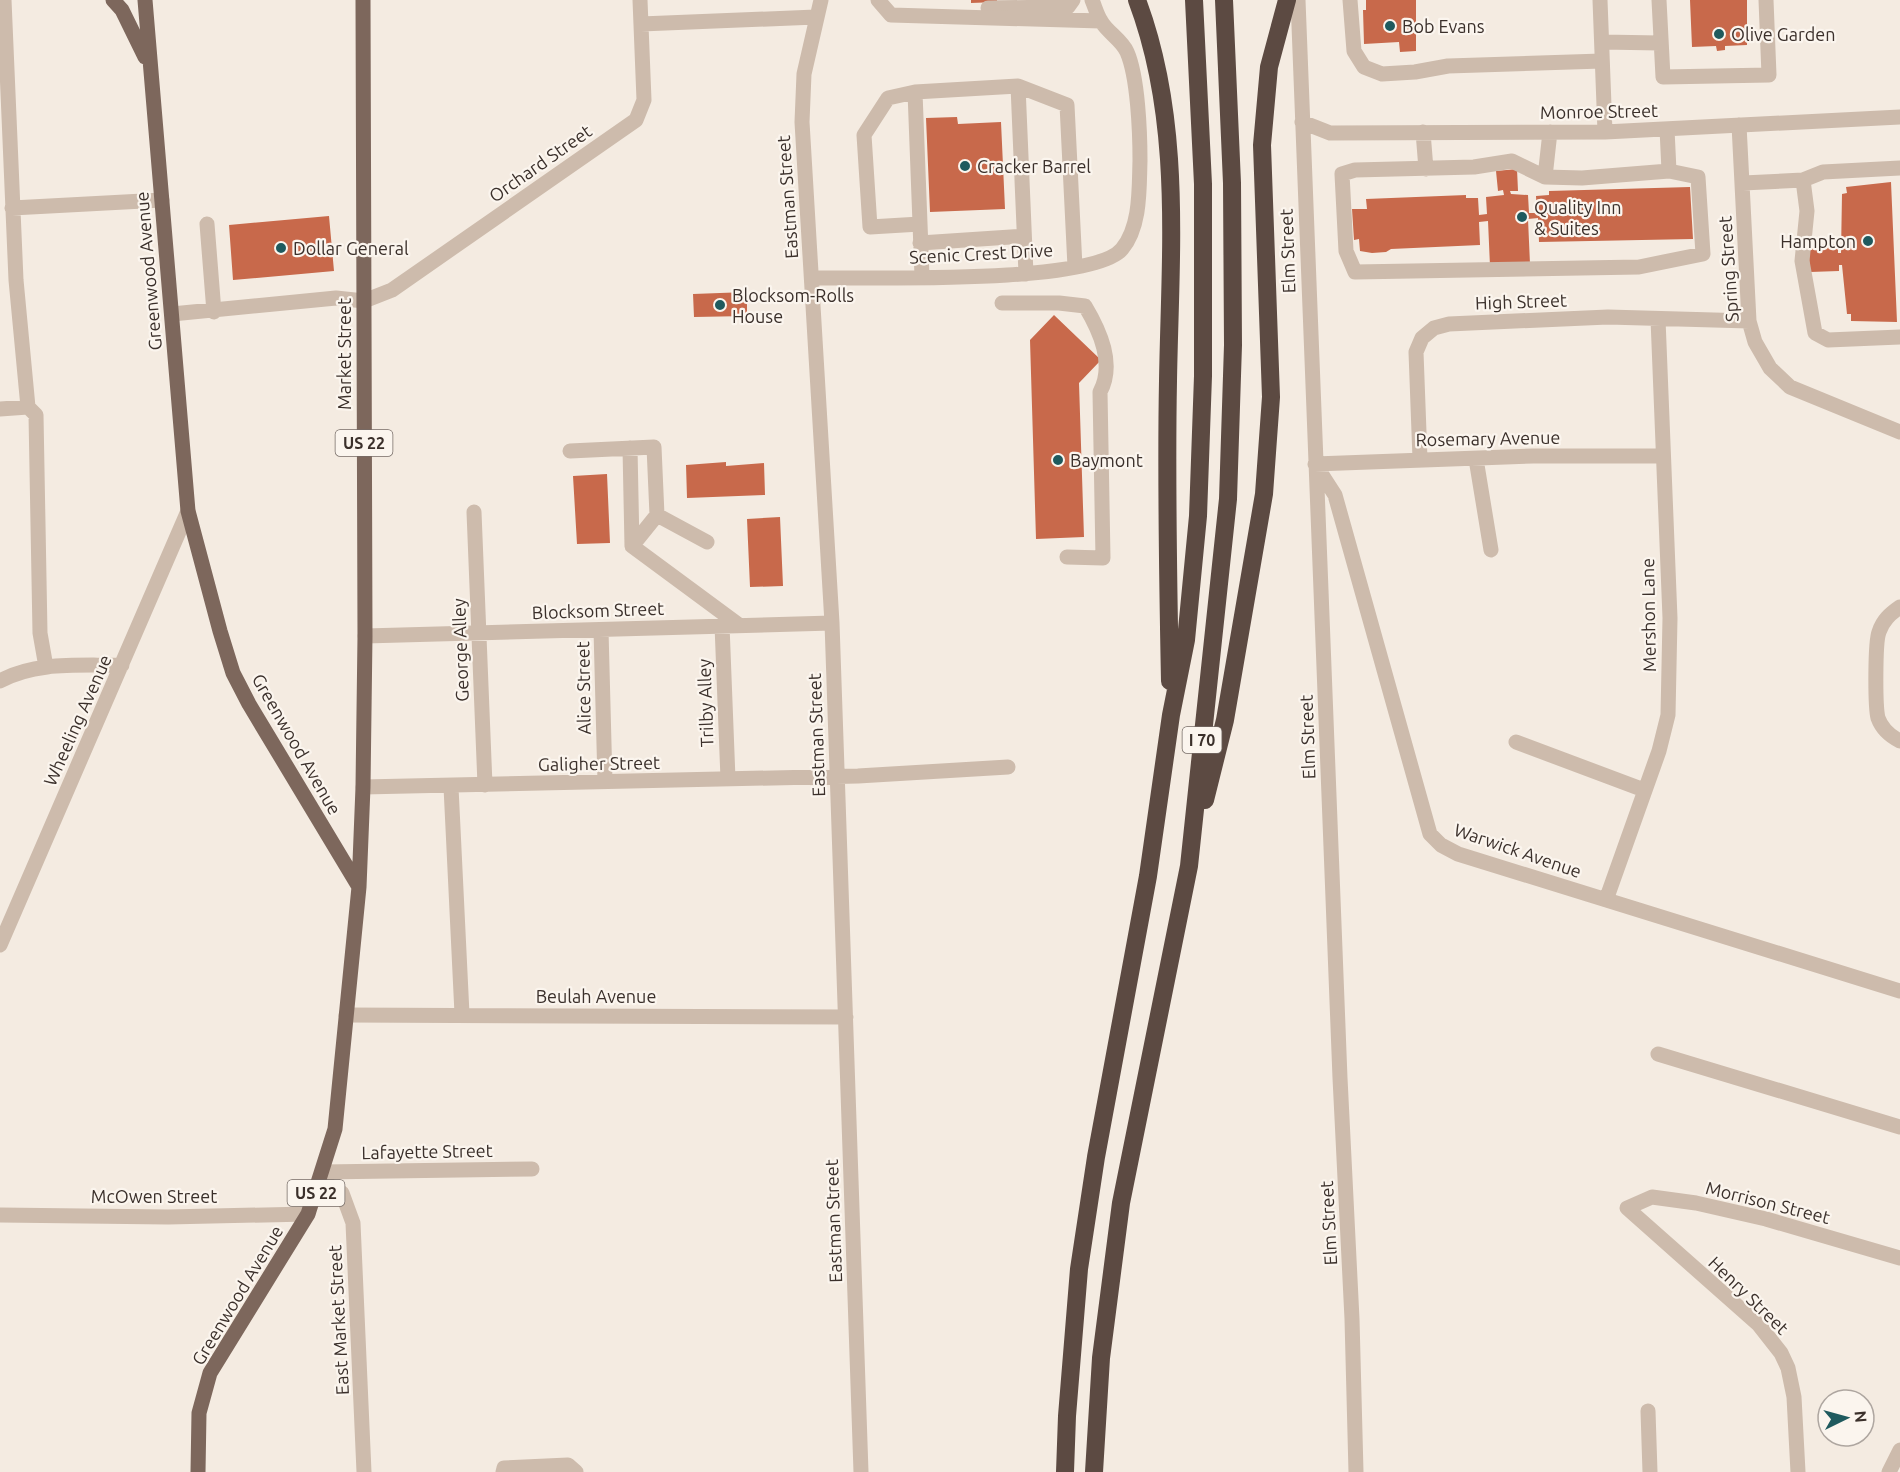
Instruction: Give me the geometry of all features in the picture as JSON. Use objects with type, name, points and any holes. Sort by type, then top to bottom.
[{"type":"highway","points":[[1137,0],[1149,32],[1165,103],[1171,171],[1166,482],[1171,716]]},
{"type":"highway","name":"I 70","points":[[1065,1472],[1067,1416],[1079,1269],[1096,1157],[1148,876],[1171,716],[1186,640],[1198,516],[1203,376],[1203,184],[1194,0]]},
{"type":"highway","name":"I 70","points":[[1094,1472],[1101,1358],[1121,1203],[1189,866],[1228,499],[1233,345],[1232,183],[1224,0]]},
{"type":"highway","points":[[1189,866],[1225,720],[1264,494],[1271,397],[1262,145],[1269,67],[1287,0]]},
{"type":"main road","points":[[113,0],[131,27],[150,66]]},
{"type":"main road","name":"Greenwood Avenue","points":[[144,0],[189,511],[233,673],[249,704],[359,887],[335,1129],[322,1176],[308,1214],[210,1373],[199,1413],[198,1472]]},
{"type":"main road","name":"Market Street","points":[[359,887],[366,636],[363,0]]},
{"type":"street","points":[[4,0],[12,208],[28,407],[36,415],[40,633],[46,667]]},
{"type":"street","name":"Orchard Street","points":[[363,302],[392,290],[636,120],[644,100],[640,0]]},
{"type":"street","name":"Eastman Street","points":[[821,0],[804,74],[802,122],[832,623],[861,1472]]},
{"type":"street","points":[[878,0],[891,15],[955,8],[1068,7],[1073,0]]},
{"type":"street","name":"Scenic Crest Drive","points":[[812,278],[1026,274],[1075,267],[1107,259],[1121,250],[1131,235],[1137,209],[1140,139],[1134,87],[1127,52],[1101,21],[1092,0]]},
{"type":"street","name":"Elm Street","points":[[1298,0],[1315,464],[1352,1319],[1356,1472]]},
{"type":"street","points":[[1350,0],[1354,51],[1364,67],[1382,74],[1414,72],[1448,66],[1602,61]]},
{"type":"street","points":[[1600,0],[1605,132]]},
{"type":"street","points":[[1659,0],[1663,77],[1769,75],[1766,0]]},
{"type":"street","points":[[955,8],[1101,21]]},
{"type":"street","points":[[641,24],[816,17]]},
{"type":"street","points":[[1602,42],[1660,43]]},
{"type":"street","points":[[1018,86],[1026,274]]},
{"type":"street","points":[[920,224],[870,227],[864,135],[888,98],[915,92],[1018,86],[1067,105],[1075,267]]},
{"type":"street","points":[[915,92],[922,276]]},
{"type":"street","name":"Monroe Street","points":[[1302,122],[1330,133],[1605,132],[1900,117]]},
{"type":"street","name":"Spring Street","points":[[1739,125],[1749,321],[1755,342],[1770,368],[1790,387],[1900,432]]},
{"type":"street","points":[[1666,129],[1669,171]]},
{"type":"street","points":[[1423,132],[1426,169]]},
{"type":"street","points":[[1545,177],[1550,132]]},
{"type":"street","points":[[1512,161],[1545,177],[1582,178],[1669,171],[1698,177],[1703,254],[1639,267],[1354,272],[1346,251],[1342,174],[1355,170],[1474,167],[1512,161]]},
{"type":"street","points":[[1743,183],[1803,180],[1823,172],[1900,168]]},
{"type":"street","points":[[1803,180],[1807,211],[1802,261],[1815,333],[1828,340],[1900,337]]},
{"type":"street","points":[[12,208],[162,200]]},
{"type":"street","points":[[207,224],[214,312]]},
{"type":"street","points":[[921,243],[1024,236]]},
{"type":"street","points":[[172,314],[214,312],[336,297],[363,302]]},
{"type":"street","points":[[1002,303],[1059,303],[1085,306],[1097,326],[1105,351],[1106,381],[1100,392],[1103,558],[1067,557]]},
{"type":"street","name":"High Street","points":[[1420,459],[1416,352],[1422,338],[1434,328],[1467,322],[1658,319],[1749,321]]},
{"type":"street","name":"Mershon Lane","points":[[1606,900],[1668,715],[1670,618],[1658,319]]},
{"type":"street","points":[[0,409],[28,407]]},
{"type":"street","points":[[570,451],[654,447],[657,515],[632,546]]},
{"type":"street","points":[[630,448],[632,546]]},
{"type":"street","name":"Rosemary Avenue","points":[[1315,464],[1420,459],[1662,456]]},
{"type":"street","points":[[1476,459],[1491,550]]},
{"type":"street","name":"Warwick Avenue","points":[[1315,464],[1335,495],[1430,834],[1442,845],[1458,854],[1900,991]]},
{"type":"street","name":"Wheeling Avenue","points":[[0,945],[189,511]]},
{"type":"street","name":"George Alley","points":[[474,512],[485,785]]},
{"type":"street","points":[[657,515],[707,542]]},
{"type":"street","points":[[632,546],[739,625]]},
{"type":"street","points":[[1900,608],[1888,615],[1878,634],[1877,687],[1878,718],[1888,735],[1900,741]]},
{"type":"street","name":"Blocksom Street","points":[[366,636],[832,623]]},
{"type":"street","name":"Trilby Alley","points":[[722,625],[728,779]]},
{"type":"street","name":"Alice Street","points":[[601,630],[605,782]]},
{"type":"street","points":[[0,681],[19,671],[46,667],[122,665]]},
{"type":"street","points":[[1516,742],[1644,790]]},
{"type":"street","name":"Galigher Street","points":[[363,787],[451,787],[837,776],[1008,767]]},
{"type":"street","points":[[451,787],[462,1014]]},
{"type":"street","name":"Beulah Avenue","points":[[346,1015],[846,1017]]},
{"type":"street","points":[[1658,1054],[1900,1127]]},
{"type":"street","name":"Lafayette Street","points":[[322,1176],[532,1169]]},
{"type":"street","name":"East Market Street","points":[[322,1176],[342,1193],[353,1223],[364,1472]]},
{"type":"street","name":"Morrison Street","points":[[1627,1208],[1652,1197],[1696,1203],[1766,1219],[1900,1257]]},
{"type":"street","name":"Henry Street","points":[[1627,1208],[1759,1325],[1781,1353],[1788,1368],[1794,1397],[1798,1472]]},
{"type":"street","name":"McOwen Street","points":[[0,1215],[168,1217],[308,1214]]},
{"type":"street","points":[[1648,1411],[1650,1472]]},
{"type":"street","points":[[1889,1472],[1900,1450]]},
{"type":"street","points":[[503,1472],[504,1468],[568,1465],[576,1472]]},
{"type":"building","points":[[971,0],[997,0],[997,2],[971,3]]},
{"type":"building","name":"Bob Evans","points":[[1366,0],[1416,0],[1416,51],[1400,52],[1399,42],[1364,44],[1363,10],[1366,10]]},
{"type":"building","name":"Olive Garden","points":[[1690,0],[1747,0],[1747,45],[1725,46],[1725,50],[1717,51],[1716,46],[1692,47]]},
{"type":"building","name":"Cracker Barrel","points":[[957,117],[958,124],[1001,122],[1005,209],[930,212],[926,118]]},
{"type":"building","name":"Quality Inn & Suites","points":[[1517,169],[1518,191],[1510,191],[1511,194],[1528,195],[1529,213],[1537,213],[1536,196],[1549,195],[1549,191],[1690,187],[1693,239],[1539,242],[1538,218],[1528,219],[1530,264],[1490,266],[1488,221],[1479,222],[1480,245],[1391,249],[1386,252],[1372,253],[1360,251],[1359,239],[1354,240],[1352,209],[1367,209],[1366,199],[1466,195],[1466,198],[1478,198],[1479,215],[1487,214],[1486,197],[1504,195],[1503,190],[1498,191],[1496,171]]},
{"type":"building","name":"Hampton","points":[[1891,182],[1897,322],[1851,321],[1851,314],[1847,314],[1842,265],[1839,265],[1839,271],[1810,272],[1808,245],[1838,244],[1838,253],[1841,253],[1842,194],[1847,193],[1846,187]]},
{"type":"building","name":"Dollar General","points":[[329,216],[334,271],[233,280],[229,225]]},
{"type":"building","name":"Blocksom-Rolls House","points":[[747,292],[747,316],[694,317],[693,294]]},
{"type":"building","name":"Baymont","points":[[1054,315],[1101,360],[1079,383],[1084,537],[1036,539],[1030,340]]},
{"type":"building","points":[[726,462],[726,466],[764,463],[765,495],[687,498],[686,465]]},
{"type":"building","points":[[607,474],[610,543],[577,544],[573,476]]},
{"type":"building","points":[[780,517],[783,586],[750,587],[747,519]]},
{"type":"place","name":"Bob Evans","points":[[1390,26]]},
{"type":"place","name":"Olive Garden","points":[[1719,34]]},
{"type":"place","name":"Cracker Barrel","points":[[965,166]]},
{"type":"place","name":"Quality Inn & Suites","points":[[1522,217]]},
{"type":"place","name":"Hampton","points":[[1868,241]]},
{"type":"place","name":"Dollar General","points":[[281,248]]},
{"type":"place","name":"Blocksom-Rolls House","points":[[720,305]]},
{"type":"place","name":"Baymont","points":[[1058,460]]}]
